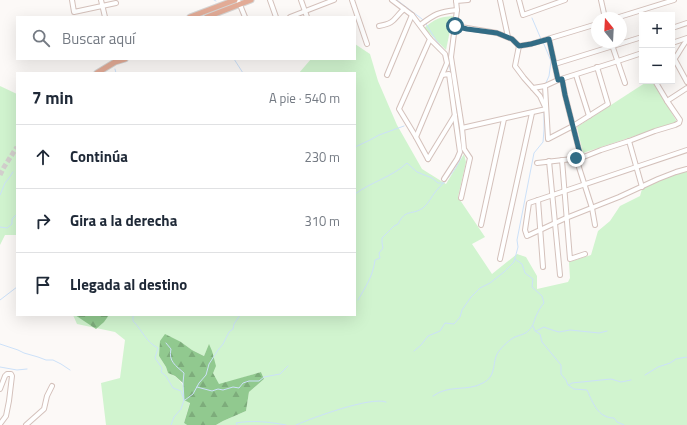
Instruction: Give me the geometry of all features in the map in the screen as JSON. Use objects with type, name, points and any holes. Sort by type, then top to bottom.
[{"type":"main road","points":[[209,16],[234,0]]},
{"type":"main road","points":[[194,16],[239,2],[251,0]]},
{"type":"main road","points":[[98,72],[116,60]]},
{"type":"street","points":[[72,0],[74,12],[116,3]]},
{"type":"street","points":[[101,0],[105,16]]},
{"type":"street","points":[[270,0],[276,16]]},
{"type":"street","points":[[301,0],[307,16]]},
{"type":"street","points":[[292,16],[334,0]]},
{"type":"street","points":[[352,0],[367,44]]},
{"type":"street","points":[[392,0],[412,15],[430,39],[445,54],[446,63],[442,75],[416,137]]},
{"type":"street","points":[[461,198],[470,158],[464,149],[451,57],[457,10],[456,0],[468,0]]},
{"type":"street","points":[[500,0],[508,37]]},
{"type":"street","points":[[519,0],[523,15],[565,0]]},
{"type":"street","points":[[601,0],[604,12]]},
{"type":"street","points":[[627,15],[674,0]]},
{"type":"street","points":[[239,2],[245,16]]},
{"type":"street","points":[[379,26],[391,23],[395,20],[397,15],[404,10]]},
{"type":"street","points":[[420,25],[436,14],[457,10]]},
{"type":"street","points":[[387,75],[412,15]]},
{"type":"street","points":[[675,27],[687,23]]},
{"type":"street","points":[[455,26],[497,33],[512,39],[519,46]]},
{"type":"street","points":[[519,46],[549,39],[591,26]]},
{"type":"street","points":[[627,40],[639,38]]},
{"type":"street","points":[[430,39],[399,109],[428,159],[454,115],[459,110]]},
{"type":"street","points":[[549,39],[573,126],[584,185],[592,208],[595,224]]},
{"type":"street","points":[[675,42],[687,39]]},
{"type":"street","points":[[675,57],[687,39]]},
{"type":"street","points":[[519,46],[515,66],[540,96],[546,110]]},
{"type":"street","points":[[555,64],[601,48]]},
{"type":"street","points":[[613,48],[625,83]]},
{"type":"street","points":[[533,88],[545,86],[560,79],[639,54]]},
{"type":"street","points":[[675,64],[687,82]]},
{"type":"street","points":[[545,86],[548,139],[573,126],[608,104],[597,67]]},
{"type":"street","points":[[442,75],[448,74],[460,152],[444,179]]},
{"type":"street","points":[[576,74],[589,116]]},
{"type":"street","points":[[538,163],[578,158],[675,125],[680,120],[657,84]]},
{"type":"street","points":[[667,101],[687,88]]},
{"type":"street","points":[[462,128],[546,110]]},
{"type":"street","points":[[500,259],[532,113]]},
{"type":"street","points":[[481,226],[504,119]]},
{"type":"street","points":[[629,141],[642,187]]},
{"type":"street","points":[[687,150],[529,203],[525,230],[527,236],[658,179],[687,169]]},
{"type":"street","points":[[562,160],[570,259],[585,254]]},
{"type":"street","points":[[549,161],[560,275]]},
{"type":"street","points":[[538,200],[543,267]]},
{"type":"street","points":[[0,389],[5,376],[7,374],[11,374],[10,393],[6,416],[0,424]]},
{"type":"street","points":[[26,425],[44,409],[47,396],[52,386]]},
{"type":"green space","points":[[453,16],[446,50],[424,28],[437,19]]},
{"type":"green space","points":[[356,45],[370,54],[378,81],[397,125],[422,169],[446,184],[464,154],[466,162],[458,197],[485,237],[472,244],[492,274],[517,254],[526,257],[537,276],[537,289],[568,282],[570,278],[569,262],[591,255],[598,231],[610,221],[620,206],[640,196],[642,189],[661,179],[687,171],[687,425],[216,425],[246,411],[249,392],[264,379],[261,372],[219,385],[213,373],[209,345],[204,356],[181,342],[159,356],[168,373],[177,378],[185,389],[190,402],[184,423],[187,425],[106,425],[101,383],[120,378],[125,340],[115,332],[77,324],[73,316],[356,316],[356,72],[300,72],[310,60],[356,60]]},
{"type":"green space","points":[[643,84],[655,84],[677,122],[583,153],[577,127]]},
{"type":"green space","points":[[0,86],[16,94],[16,235],[5,235],[0,245]]},
{"type":"green space","points":[[76,316],[108,316],[96,329]]},
{"type":"green space","points":[[165,334],[204,356],[209,344],[216,366],[213,373],[219,384],[261,372],[264,379],[249,392],[246,411],[216,425],[187,425],[184,423],[190,403],[184,400],[183,383],[175,376],[168,373],[159,356],[160,341]]},
{"type":"waterway","points":[[397,0],[424,21]]},
{"type":"waterway","points":[[532,18],[541,39]]},
{"type":"waterway","points":[[426,24],[443,49]]},
{"type":"waterway","points":[[543,42],[551,61],[549,76],[545,85]]},
{"type":"waterway","points":[[235,60],[242,72]]},
{"type":"waterway","points":[[449,63],[451,74]]},
{"type":"waterway","points":[[453,91],[457,110]]},
{"type":"waterway","points":[[414,351],[428,336],[440,331],[445,323],[454,324],[460,317],[462,310],[471,297],[480,288],[490,283],[504,272],[514,262],[518,247],[517,240],[534,153],[543,142],[544,112]]},
{"type":"waterway","points":[[358,300],[371,276],[375,260],[380,258],[379,253],[383,248],[382,238],[398,224],[406,214],[423,208],[459,163],[462,149],[457,115]]},
{"type":"waterway","points":[[356,147],[379,135],[404,126]]},
{"type":"waterway","points":[[356,193],[395,172],[407,163],[417,172],[432,178],[438,183],[444,183]]},
{"type":"waterway","points":[[0,195],[5,183],[13,172]]},
{"type":"waterway","points":[[0,227],[7,228],[12,224],[12,219],[16,215]]},
{"type":"waterway","points":[[433,396],[445,390],[477,386],[488,380],[493,372],[495,359],[500,349],[511,339],[526,333],[532,327],[544,303],[542,296],[532,287],[533,279],[525,273],[522,264],[515,259]]},
{"type":"waterway","points":[[0,300],[16,288]]},
{"type":"waterway","points":[[133,316],[133,321],[147,339],[158,348],[155,358],[162,368],[161,372],[166,376],[173,388],[181,391],[184,400]]},
{"type":"waterway","points":[[185,400],[193,394],[199,383],[206,375],[209,364],[223,344],[229,332],[233,329],[234,324],[239,316]]},
{"type":"waterway","points":[[533,326],[535,331],[540,334],[542,342],[561,365],[561,374],[568,385],[574,389],[587,390],[594,405],[600,413],[614,418],[617,422],[624,425]]},
{"type":"waterway","points":[[536,331],[544,327],[559,332],[570,330],[599,333],[607,331]]},
{"type":"waterway","points":[[166,343],[171,349],[170,353],[173,363],[184,373],[184,400],[181,409],[174,417],[171,425]]},
{"type":"waterway","points":[[0,344],[46,360],[53,360],[70,370]]},
{"type":"waterway","points":[[645,375],[676,359],[687,357]]},
{"type":"waterway","points":[[197,387],[212,391],[233,387],[239,388],[243,383],[249,381],[259,381],[264,377],[280,374],[288,366]]},
{"type":"waterway","points":[[0,367],[17,370],[27,369]]},
{"type":"waterway","points":[[569,385],[572,383],[611,379],[621,382],[631,380]]},
{"type":"waterway","points":[[296,425],[355,405],[378,401],[386,402]]},
{"type":"waterway","points":[[237,425],[236,423],[243,422],[267,422],[286,425]]},
{"type":"tunnel","points":[[0,175],[16,149]]},
{"type":"route","points":[[455,26],[497,33],[512,39],[519,46],[549,39],[558,80],[562,79],[581,158],[576,158]]}]
